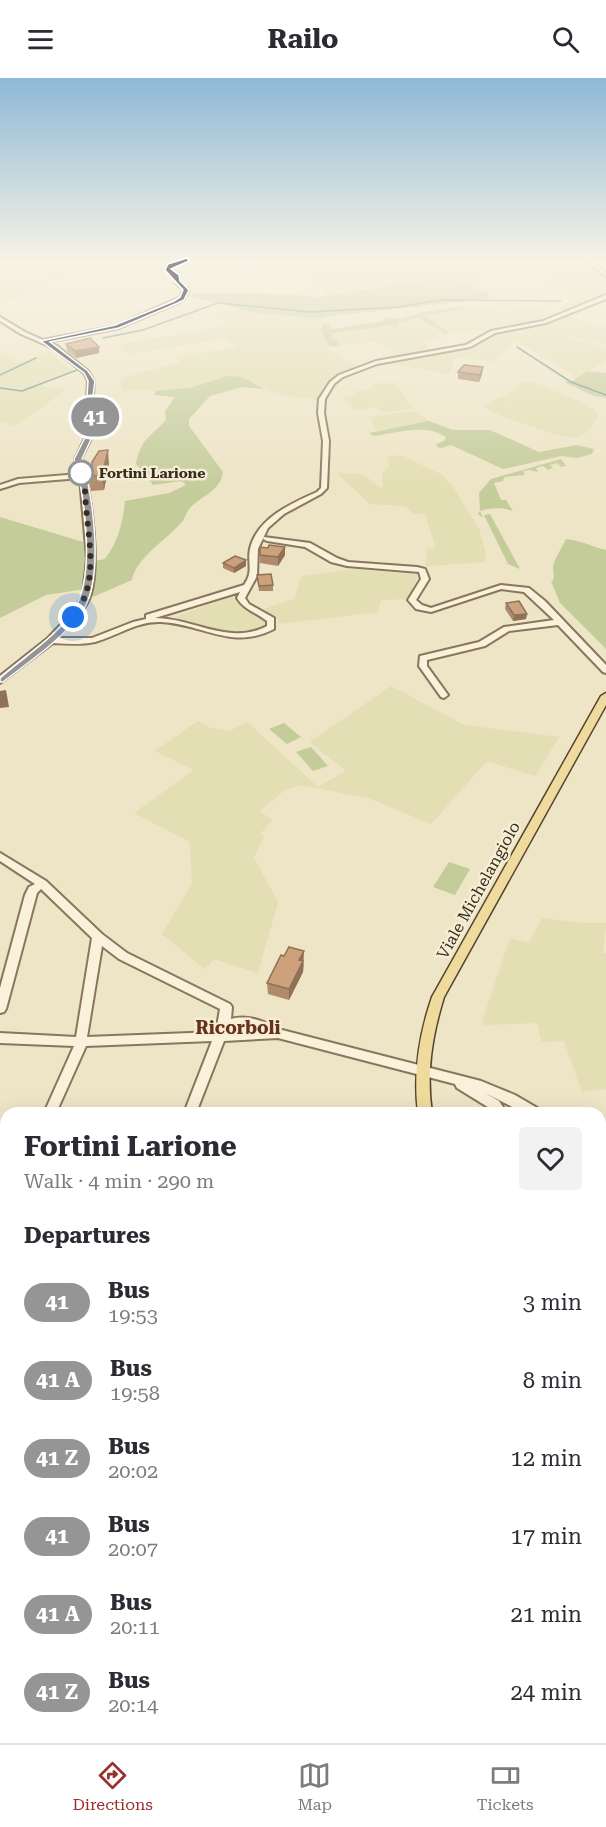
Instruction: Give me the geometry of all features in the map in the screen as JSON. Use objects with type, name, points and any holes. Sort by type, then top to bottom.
[{"type":"main road","name":"Viale Michelangiolo","points":[[425,1107],[422,1072],[425,1041],[438,997],[606,696]]},
{"type":"street","points":[[0,680],[51,640],[78,611],[87,594],[91,559],[85,483],[78,459],[96,422],[90,396],[92,381],[86,372],[56,347],[33,337]]},
{"type":"street","points":[[44,341],[66,337]]},
{"type":"street","points":[[135,622],[165,620],[238,636],[263,633],[271,627],[271,620],[266,614],[242,602],[241,595],[254,574],[252,558],[255,545],[262,532],[281,512],[319,493],[324,488],[326,441],[321,412],[322,399],[332,383],[357,368],[407,356],[461,348],[486,337]]},
{"type":"street","points":[[0,487],[18,480],[82,476]]},
{"type":"street","points":[[267,539],[307,545],[334,560],[347,564],[417,569],[424,573],[425,579],[412,600],[414,604],[424,609],[437,609],[494,589],[513,587],[532,593],[606,670]]},
{"type":"street","points":[[51,640],[80,642],[91,640],[184,604],[246,587]]},
{"type":"street","points":[[444,695],[423,666],[423,658],[482,644],[507,629],[560,622]]},
{"type":"street","points":[[0,856],[42,884],[98,937],[142,966],[224,1005],[227,1011],[221,1031],[192,1107]]},
{"type":"street","points":[[0,1009],[30,895],[42,884]]},
{"type":"street","points":[[53,1107],[80,1042],[98,937]]},
{"type":"street","points":[[0,1038],[80,1042],[221,1031],[279,1034],[492,1090],[524,1107]]},
{"type":"street","points":[[451,1078],[496,1107]]},
{"type":"shaded area","points":[[163,337],[324,337],[330,347],[327,348],[359,367],[343,372],[331,381],[317,400],[277,394],[243,377],[227,376],[190,388],[123,391],[120,378],[182,362],[175,357],[237,347],[226,339],[129,354],[116,345]]},
{"type":"shaded area","points":[[331,337],[442,337],[424,342],[432,351],[398,355],[388,346],[380,346],[376,342],[339,346]]},
{"type":"shaded area","points":[[490,337],[567,337],[606,348],[606,360],[575,380],[574,376],[516,340],[494,362],[455,357],[450,374],[385,363],[467,348]]},
{"type":"shaded area","points":[[575,337],[606,337],[606,345]]},
{"type":"shaded area","points":[[0,351],[22,362],[48,351],[73,371],[40,382],[45,387],[67,389],[16,426],[0,422]]},
{"type":"shaded area","points":[[524,381],[534,382],[587,405],[599,413],[590,429],[576,438],[562,436],[506,418],[481,406],[508,394]]},
{"type":"shaded area","points":[[395,383],[413,408],[384,413],[376,407],[355,411],[343,397],[357,394],[353,390],[372,390],[372,384]]},
{"type":"shaded area","points":[[416,411],[429,421],[378,431],[368,417]]},
{"type":"shaded area","points":[[401,455],[441,474],[451,484],[479,529],[486,554],[485,562],[426,566],[427,549],[436,548],[425,514],[413,513],[405,506],[370,504],[337,473],[363,474],[383,490],[382,475],[389,466],[385,457]]},
{"type":"shaded area","points":[[352,569],[418,575],[408,599],[381,600],[378,612],[278,624],[278,620],[264,609],[294,599],[301,578],[304,576]]},
{"type":"shaded area","points":[[234,595],[237,603],[266,618],[268,624],[265,629],[244,634],[170,619]]},
{"type":"shaded area","points":[[391,686],[464,725],[559,737],[535,776],[487,761],[431,824],[371,799],[301,785],[286,789],[260,811],[272,820],[260,834],[264,836],[254,858],[278,902],[258,973],[214,959],[205,969],[162,934],[192,884],[190,842],[134,813],[194,770],[155,751],[198,721],[208,727],[230,731],[247,722],[318,787],[346,771],[310,742]]},
{"type":"shaded area","points":[[542,918],[582,923],[606,923],[603,953],[606,953],[606,1089],[582,1092],[564,1041],[542,1042],[537,1023],[484,1025],[482,1022],[510,938],[529,943]]},
{"type":"green space","points":[[324,337],[332,337],[331,339],[337,341],[339,346],[330,347]]},
{"type":"green space","points":[[587,371],[606,373],[606,398],[594,396],[564,382],[575,380]]},
{"type":"green space","points":[[227,376],[243,377],[264,389],[242,387],[210,396],[189,419],[189,426],[223,472],[218,484],[190,508],[182,522],[145,557],[134,572],[132,580],[93,597],[95,561],[105,559],[117,539],[125,501],[169,493],[186,485],[182,481],[153,485],[136,464],[140,449],[166,420],[165,411],[175,397],[155,395],[155,391],[190,388]]},
{"type":"green space","points":[[429,421],[453,430],[490,430],[539,452],[577,445],[594,449],[592,454],[577,458],[561,456],[503,469],[451,445],[437,447],[436,444],[444,441],[446,437],[438,433],[420,430],[373,436],[369,433]]},
{"type":"green space","points":[[561,459],[566,466],[561,467],[557,463],[550,465],[553,468],[548,470],[543,466],[536,468],[538,472],[529,470],[523,471],[525,475],[504,477],[503,481],[494,483],[501,500],[506,500],[513,511],[496,508],[480,511],[479,493],[491,479]]},
{"type":"green space","points":[[490,514],[520,569],[508,564],[484,515]]},
{"type":"green space","points":[[0,517],[83,542],[86,561],[85,589],[46,595],[0,618]]},
{"type":"green space","points":[[566,539],[606,550],[606,649],[560,603],[551,581],[554,579],[554,564]]},
{"type":"green space","points":[[284,723],[301,737],[287,744],[269,729]]},
{"type":"green space","points":[[311,747],[328,766],[313,771],[296,752]]},
{"type":"green space","points":[[449,862],[470,869],[455,895],[433,887]]},
{"type":"building","points":[[90,338],[99,347],[75,351],[66,344]]},
{"type":"building","points":[[464,365],[483,367],[480,375],[458,372]]},
{"type":"building","points":[[108,450],[102,476],[89,476],[87,468],[92,468],[92,462],[99,451]]},
{"type":"building","points":[[269,545],[285,547],[278,557],[260,555],[260,547],[268,548]]},
{"type":"building","points":[[235,556],[246,560],[234,568],[223,563]]},
{"type":"building","points":[[271,574],[273,585],[259,586],[257,575]]},
{"type":"building","points":[[519,601],[527,614],[514,615],[506,603]]},
{"type":"building","points":[[289,947],[304,951],[299,960],[303,961],[289,989],[267,983],[281,955],[284,956]]},
{"type":"waterway","points":[[103,338],[110,337]]},
{"type":"waterway","points":[[517,347],[571,382],[606,395]]},
{"type":"waterway","points":[[0,375],[36,358]]},
{"type":"waterway","points":[[0,388],[22,391],[77,370]]},
{"type":"bus line","name":"41","points":[[0,680],[51,640],[78,611],[87,594],[91,559],[85,483],[78,459],[96,422],[90,396],[92,381],[86,372],[56,347],[44,341],[68,337]]},
{"type":"place","name":"Fortini Larione","points":[[81,473]]},
{"type":"district","name":"Ricorboli","points":[[238,1028]]},
{"type":"route","points":[[73,617],[87,594],[91,559],[85,483],[81,473]]}]
